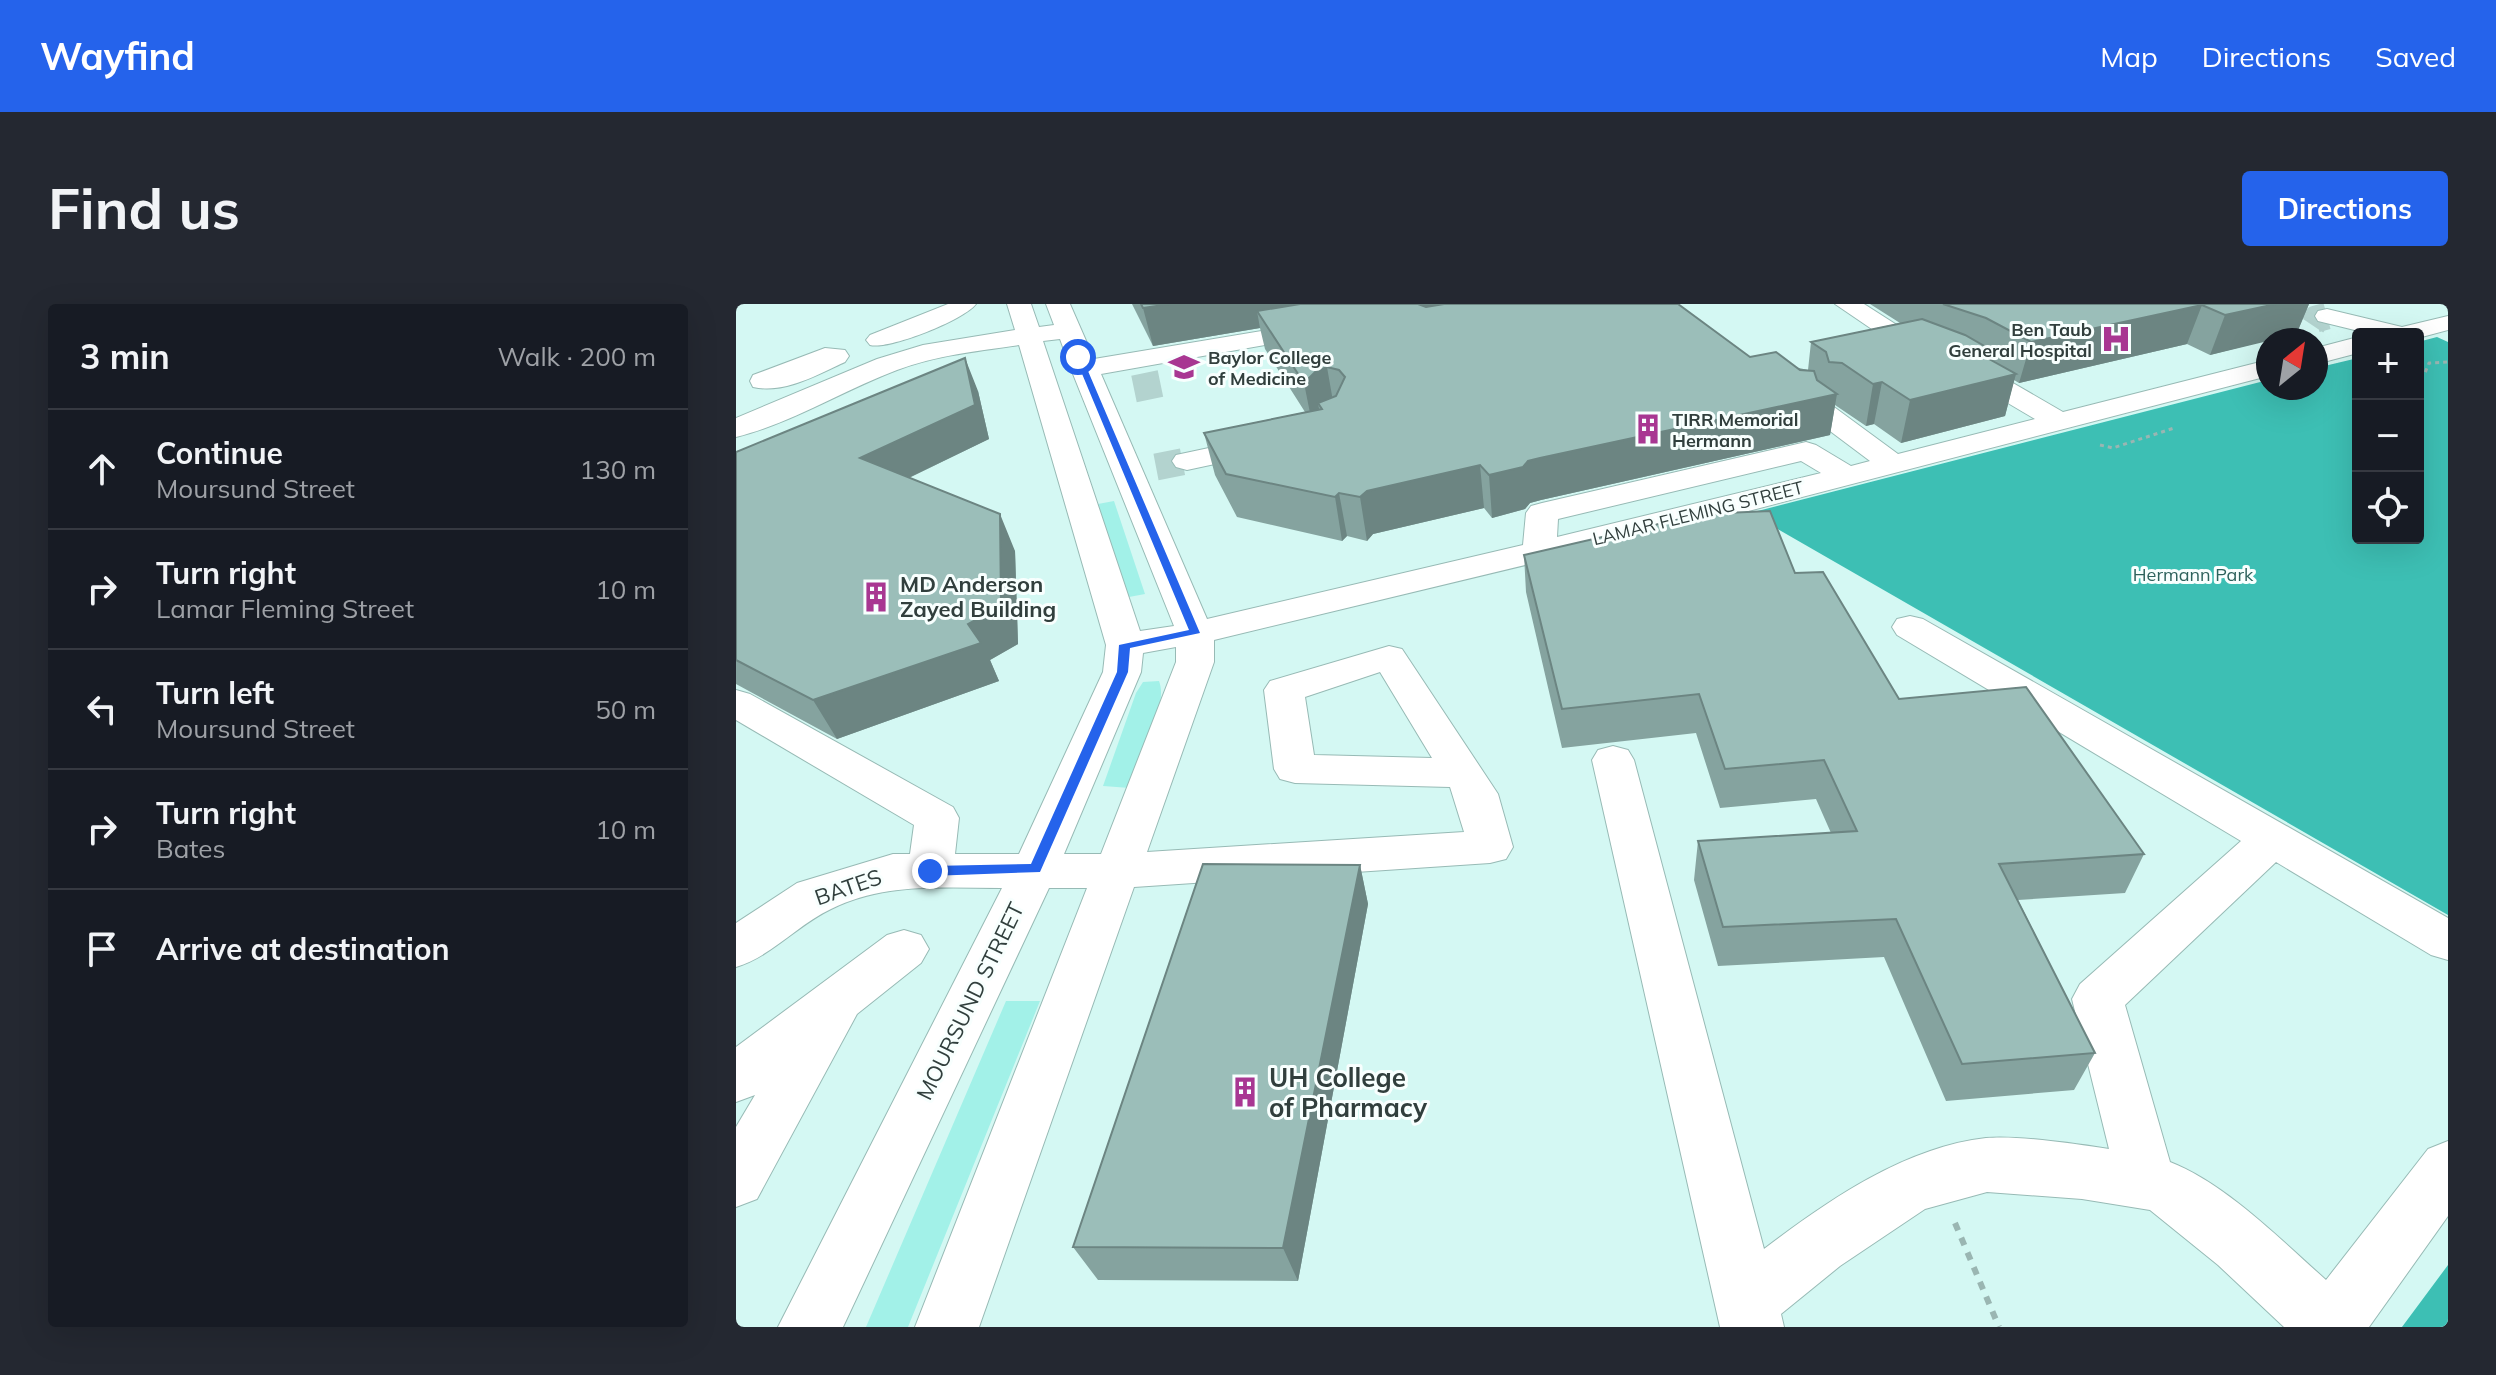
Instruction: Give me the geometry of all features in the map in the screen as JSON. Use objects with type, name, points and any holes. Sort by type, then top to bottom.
[{"type":"street","points":[[768,382],[952,312],[964,304]]},
{"type":"street","points":[[1847,304],[1916,348],[1966,367],[2060,422]]},
{"type":"street","points":[[2421,304],[2448,320]]},
{"type":"street","points":[[2350,347],[2322,339],[2320,320],[2367,328]]},
{"type":"street","points":[[2422,328],[2448,320]]},
{"type":"street","points":[[736,428],[851,382],[937,363],[1081,345],[1340,325]]},
{"type":"street","points":[[947,1327],[1195,662],[1195,633],[1142,470],[1081,345]]},
{"type":"street","name":"MOURSUND STREET","points":[[810,1327],[1035,869],[1122,672],[1125,645],[1081,345]]},
{"type":"street","points":[[2328,353],[2350,347]]},
{"type":"street","points":[[736,371],[808,399]]},
{"type":"street","name":"LAMAR FLEMING STREET","points":[[1125,645],[1195,633],[1539,551],[2256,371]]},
{"type":"street","points":[[808,399],[813,435]]},
{"type":"street","points":[[1824,413],[1893,464]]},
{"type":"street","points":[[1187,461],[1292,439]]},
{"type":"street","points":[[1910,627],[2448,941]]},
{"type":"street","points":[[736,703],[937,818],[930,871]]},
{"type":"street","points":[[1613,760],[1749,1315]]},
{"type":"street","name":"BATES","points":[[736,948],[814,896],[893,871],[1118,871],[1490,847],[1476,794],[1462,773]]},
{"type":"street","points":[[2146,1181],[2098,999],[2273,838]]},
{"type":"street","points":[[736,1078],[904,949]]},
{"type":"street","points":[[736,1180],[840,999]]},
{"type":"street","points":[[1749,1315],[1818,1245],[1910,1185],[1987,1165],[2082,1172],[2146,1181],[2169,1189],[2240,1244],[2330,1326],[2448,1168]]},
{"type":"path","points":[[2424,373],[2429,363],[2448,362]]},
{"type":"path","points":[[1936,1178],[1999,1327]]},
{"type":"shaded area","points":[[1114,501],[1145,594],[1129,597],[1110,552],[1098,504]]},
{"type":"shaded area","points":[[1159,681],[1161,691],[1157,719],[1130,788],[1103,786],[1136,693],[1143,682]]},
{"type":"shaded area","points":[[1006,1001],[1040,1001],[908,1327],[866,1327]]},
{"type":"green space","name":"Hermann Park","points":[[2437,337],[2448,342],[2448,915],[1750,513],[2256,383],[2256,400],[2328,400],[2328,365],[2352,359],[2352,544],[2424,544],[2424,340]]},
{"type":"green space","points":[[2448,1265],[2448,1327],[2402,1327]]},
{"type":"building","points":[[1141,304],[1170,304],[1143,308]]},
{"type":"building","points":[[1300,304],[1418,304],[1426,307],[1444,304],[1678,304],[1750,357],[1776,352],[1800,370],[1814,371],[1817,380],[1837,394],[1540,458],[1528,461],[1523,467],[1489,475],[1480,465],[1367,491],[1360,497],[1339,493],[1335,497],[1226,474],[1204,433],[1322,409],[1318,403],[1336,396],[1345,377],[1339,370],[1327,367],[1316,371],[1304,383],[1257,311]]},
{"type":"building","points":[[1943,304],[2276,304],[2225,315],[2202,305],[2031,342],[1986,318]]},
{"type":"building","points":[[1922,319],[1965,335],[1993,351],[1980,354],[2016,374],[1910,400],[1882,382],[1873,384],[1842,363],[1829,362],[1826,352],[1811,342]]},
{"type":"building","name":"MD Anderson Zayed Building","points":[[965,358],[975,405],[860,458],[1000,514],[1001,606],[968,624],[981,643],[813,700],[736,660],[736,452]]},
{"type":"building","points":[[1770,511],[1795,573],[1823,572],[1899,699],[2026,687],[2144,854],[1999,864],[2095,1053],[1962,1064],[1896,919],[1723,927],[1698,841],[1857,831],[1824,760],[1725,769],[1699,694],[1562,709],[1524,555],[1702,514]]},
{"type":"building","name":"UH College of Pharmacy","points":[[1203,864],[1360,865],[1283,1248],[1073,1247]]},
{"type":"tunnel","points":[[2312,325],[2316,319],[2327,316]]},
{"type":"tunnel","points":[[1134,389],[1163,383]]},
{"type":"tunnel","points":[[1156,467],[1187,461]]},
{"type":"place","name":"Ben Taub General Hospital","points":[[2116,339]]},
{"type":"place","name":"Baylor College of Medicine","points":[[1184,367]]},
{"type":"place","name":"TIRR Memorial Hermann","points":[[1648,429]]},
{"type":"place","name":"MD Anderson Zayed Building","points":[[876,597]]},
{"type":"place","name":"UH College of Pharmacy","points":[[1245,1092]]},
{"type":"route","points":[[930,871],[1035,869],[1122,672],[1125,645],[1195,633],[1078,357]]}]
